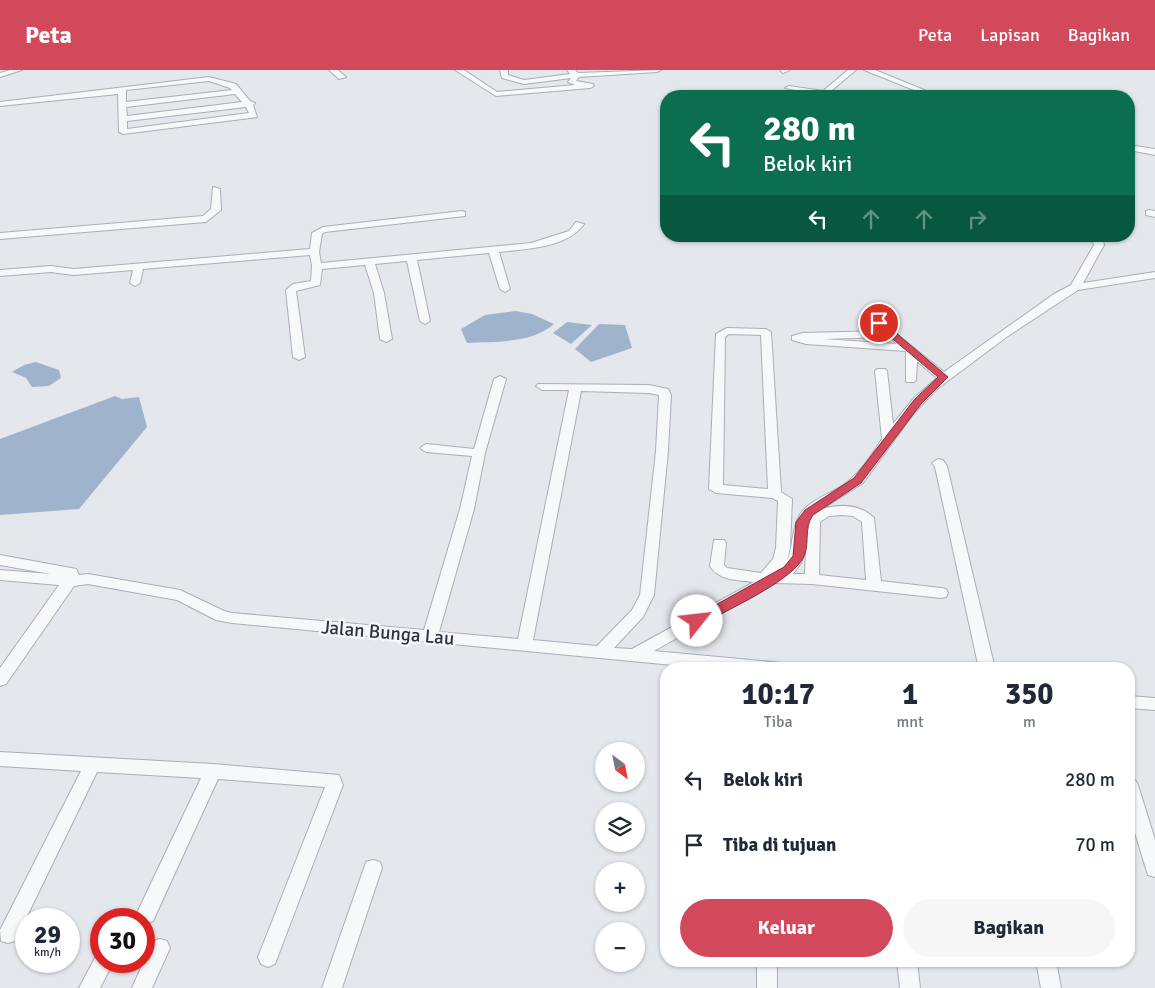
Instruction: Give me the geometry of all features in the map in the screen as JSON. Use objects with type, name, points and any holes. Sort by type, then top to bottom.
[{"type":"street","points":[[0,75],[18,70]]},
{"type":"street","points":[[333,70],[342,76]]},
{"type":"street","points":[[459,70],[491,92],[500,94],[590,86],[586,84]]},
{"type":"street","points":[[504,70],[505,76],[524,82],[573,73],[657,70]]},
{"type":"street","points":[[828,90],[852,70]]},
{"type":"street","points":[[868,70],[910,90]]},
{"type":"street","points":[[573,73],[572,82],[586,84],[601,80],[589,72]]},
{"type":"street","points":[[0,104],[122,91],[122,88],[209,79],[233,86],[251,104],[254,115],[123,132],[122,91]]},
{"type":"street","points":[[788,88],[798,90]]},
{"type":"street","points":[[122,105],[237,92]]},
{"type":"street","points":[[122,119],[251,104]]},
{"type":"street","points":[[1135,149],[1155,152]]},
{"type":"street","points":[[0,236],[206,219],[216,210],[216,189]]},
{"type":"street","points":[[300,357],[291,290],[297,286],[316,283],[317,266],[314,252],[317,234],[323,230],[370,223],[462,214]]},
{"type":"street","points":[[317,266],[538,244],[572,233],[579,224]]},
{"type":"street","points":[[0,229],[16,228]]},
{"type":"street","points":[[1076,287],[1098,242]]},
{"type":"street","points":[[493,249],[505,289]]},
{"type":"street","points":[[0,273],[51,269],[74,272],[314,252]]},
{"type":"street","points":[[411,257],[425,321]]},
{"type":"street","points":[[369,261],[379,293],[386,339]]},
{"type":"street","points":[[135,283],[139,266]]},
{"type":"street","points":[[633,656],[770,578],[788,570],[798,556],[802,522],[809,512],[858,481],[888,438],[917,402],[944,377],[1058,296],[1076,287],[1155,275]]},
{"type":"street","points":[[879,323],[944,377]]},
{"type":"street","points":[[770,578],[780,561],[783,548],[785,499],[775,494],[716,489],[720,336],[727,331],[766,332],[775,494]]},
{"type":"street","points":[[891,334],[803,336],[796,338],[806,341],[911,349]]},
{"type":"street","points":[[910,380],[911,349]]},
{"type":"street","points":[[881,371],[888,438]]},
{"type":"street","points":[[430,636],[467,510],[479,453],[500,379]]},
{"type":"street","points":[[542,386],[649,389],[664,392],[665,395],[662,451],[647,595],[638,613],[600,653]]},
{"type":"street","points":[[524,646],[576,386]]},
{"type":"street","points":[[426,448],[479,453]]},
{"type":"street","points":[[938,463],[941,466],[985,662]]},
{"type":"street","points":[[812,579],[813,521],[818,515],[829,510],[858,513],[867,518],[874,585]]},
{"type":"street","points":[[719,543],[717,566],[723,572],[770,578],[812,579],[941,593]]},
{"type":"street","points":[[0,560],[77,578],[0,680]]},
{"type":"street","name":"Jalan Bunga Lau","points":[[0,575],[77,578],[180,595],[226,617],[699,662]]},
{"type":"street","points":[[1135,702],[1155,704]]},
{"type":"street","points":[[0,759],[93,763],[332,780],[334,785],[268,957]]},
{"type":"street","points":[[8,934],[93,763]]},
{"type":"street","points":[[149,908],[213,771]]},
{"type":"street","points":[[1135,804],[1155,869]]},
{"type":"street","points":[[332,988],[374,868]]},
{"type":"street","points":[[142,988],[160,948]]},
{"type":"street","points":[[767,967],[767,988]]},
{"type":"street","points":[[908,967],[910,988]]},
{"type":"street","points":[[1047,967],[1051,988]]},
{"type":"street","points":[[89,988],[97,973]]},
{"type":"water","points":[[516,311],[532,314],[554,324],[535,335],[524,338],[467,343],[461,329],[485,315]]},
{"type":"water","points":[[567,322],[592,325],[571,344],[553,333]]},
{"type":"water","points":[[599,324],[625,325],[632,348],[591,362],[575,349]]},
{"type":"water","points":[[36,362],[59,370],[61,378],[49,386],[32,387],[26,378],[12,372],[24,365]]},
{"type":"water","points":[[115,396],[122,399],[139,397],[147,427],[79,509],[0,515],[0,439]]},
{"type":"route","points":[[697,621],[788,570],[798,556],[802,522],[809,512],[842,493],[858,481],[888,438],[917,402],[944,377],[879,323]]}]
